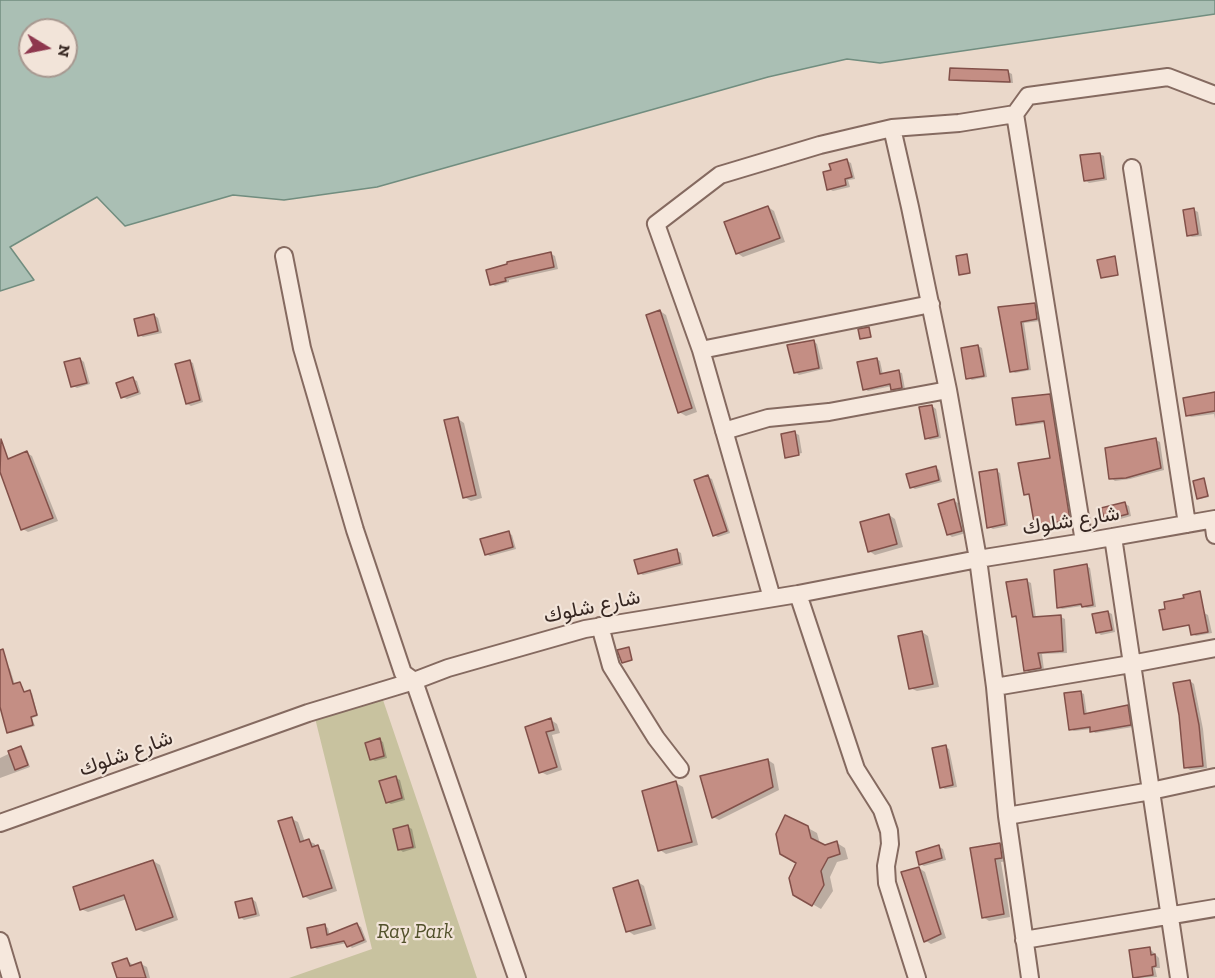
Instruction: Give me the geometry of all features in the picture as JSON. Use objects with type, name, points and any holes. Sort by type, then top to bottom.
[{"type":"street","points":[[1084,543],[1015,114],[1028,96],[1168,77],[1215,95]]},
{"type":"street","points":[[772,598],[701,350],[656,224],[720,175],[820,145],[892,128],[959,123],[1015,114]]},
{"type":"street","points":[[892,128],[931,304],[978,559],[995,687],[1007,816],[1030,978]]},
{"type":"street","points":[[1132,168],[1187,524]]},
{"type":"street","points":[[284,256],[302,348],[355,530],[403,673],[414,681],[517,978]]},
{"type":"street","points":[[701,350],[931,304]]},
{"type":"street","points":[[724,431],[768,418],[829,412],[948,390]]},
{"type":"street","name":"شارع شلوك","points":[[0,823],[308,713],[414,681],[448,668],[600,626],[798,594],[978,559],[1187,524],[1214,525]]},
{"type":"street","points":[[1113,537],[1179,978]]},
{"type":"street","points":[[798,594],[856,769],[882,810],[889,831],[887,883],[917,978]]},
{"type":"street","points":[[600,626],[611,666],[656,738],[680,769]]},
{"type":"street","points":[[995,687],[1215,648]]},
{"type":"street","points":[[1007,816],[1151,791],[1215,777]]},
{"type":"street","points":[[1024,940],[1215,908]]},
{"type":"street","points":[[0,941],[11,978]]},
{"type":"green space","name":"Ray Park","points":[[382,697],[477,978],[289,978],[372,949],[315,718]]},
{"type":"shaded area","points":[[0,0],[1215,0],[1215,14],[880,63],[847,59],[768,77],[377,187],[284,200],[233,195],[125,226],[97,197],[10,247],[34,280],[0,291]]},
{"type":"building","points":[[950,68],[1008,70],[1010,82],[949,80]]},
{"type":"building","points":[[1100,153],[1104,178],[1084,181],[1080,155]]},
{"type":"building","points":[[847,159],[852,177],[845,179],[846,185],[827,190],[823,172],[831,170],[829,164]]},
{"type":"building","points":[[768,206],[780,238],[736,254],[724,222]]},
{"type":"building","points":[[1194,208],[1198,234],[1187,236],[1183,210]]},
{"type":"building","points":[[551,252],[554,267],[505,278],[506,281],[490,285],[486,270],[507,264],[507,262]]},
{"type":"building","points":[[967,254],[970,273],[959,275],[956,256]]},
{"type":"building","points":[[1115,256],[1118,275],[1101,278],[1097,260]]},
{"type":"building","points":[[1035,303],[1037,319],[1021,322],[1028,369],[1010,372],[998,307]]},
{"type":"building","points":[[660,310],[692,408],[678,413],[646,315]]},
{"type":"building","points":[[154,314],[158,331],[138,336],[134,319]]},
{"type":"building","points":[[869,327],[871,337],[860,339],[858,329]]},
{"type":"building","points":[[814,340],[819,368],[794,373],[787,345]]},
{"type":"building","points":[[978,345],[984,376],[966,379],[961,348]]},
{"type":"building","points":[[80,358],[87,383],[71,387],[64,362]]},
{"type":"building","points":[[877,358],[880,374],[899,370],[902,388],[891,390],[890,384],[863,390],[857,362]]},
{"type":"building","points":[[190,360],[200,400],[186,404],[175,364]]},
{"type":"building","points":[[133,377],[138,392],[121,398],[116,383]]},
{"type":"building","points":[[1215,392],[1215,411],[1186,416],[1183,398]]},
{"type":"building","points":[[1050,394],[1070,520],[1035,528],[1029,494],[1024,495],[1018,463],[1050,458],[1044,421],[1016,425],[1012,398]]},
{"type":"building","points":[[932,405],[938,436],[925,439],[919,407]]},
{"type":"building","points":[[458,417],[476,495],[463,498],[444,420]]},
{"type":"building","points":[[795,431],[799,455],[785,458],[781,434]]},
{"type":"building","points":[[1156,438],[1161,468],[1126,478],[1109,479],[1105,448]]},
{"type":"building","points":[[1,439],[8,459],[27,451],[53,518],[21,530],[0,472]]},
{"type":"building","points":[[936,466],[939,480],[910,488],[906,474]]},
{"type":"building","points":[[997,469],[1005,524],[987,528],[979,472]]},
{"type":"building","points":[[708,475],[727,531],[713,536],[694,480]]},
{"type":"building","points":[[1204,478],[1208,496],[1197,499],[1193,481]]},
{"type":"building","points":[[954,499],[962,531],[947,535],[938,504]]},
{"type":"building","points":[[1125,502],[1128,514],[1105,520],[1101,508]]},
{"type":"building","points":[[889,514],[897,544],[868,552],[860,522]]},
{"type":"building","points":[[509,531],[513,547],[485,555],[480,539]]},
{"type":"building","points":[[677,549],[680,563],[638,574],[634,560]]},
{"type":"building","points":[[1087,564],[1093,605],[1082,607],[1081,604],[1057,608],[1054,570]]},
{"type":"building","points":[[1027,579],[1033,617],[1061,615],[1063,651],[1038,653],[1041,668],[1024,671],[1016,616],[1012,617],[1006,582]]},
{"type":"building","points":[[1200,591],[1208,632],[1191,635],[1189,625],[1163,630],[1159,610],[1165,609],[1164,602],[1184,598],[1183,595]]},
{"type":"building","points":[[1108,611],[1112,630],[1096,633],[1092,614]]},
{"type":"building","points":[[922,631],[933,684],[909,689],[898,636]]},
{"type":"building","points":[[629,647],[632,660],[622,663],[617,650]]},
{"type":"building","points":[[3,649],[13,684],[20,682],[24,692],[30,690],[37,715],[31,717],[33,725],[7,733],[0,707],[0,650]]},
{"type":"building","points":[[1190,680],[1199,725],[1203,766],[1184,768],[1179,715],[1173,683]]},
{"type":"building","points":[[1081,691],[1084,714],[1128,705],[1131,725],[1090,732],[1090,727],[1069,730],[1064,693]]},
{"type":"building","points":[[551,718],[554,730],[546,732],[557,767],[539,773],[525,727]]},
{"type":"building","points":[[380,738],[384,756],[370,760],[365,743]]},
{"type":"building","points":[[946,745],[953,785],[940,788],[932,748]]},
{"type":"building","points":[[21,746],[28,765],[15,770],[8,751]]},
{"type":"building","points":[[768,759],[773,787],[712,818],[700,776]]},
{"type":"building","points":[[396,776],[402,798],[386,803],[379,781]]},
{"type":"building","points":[[676,781],[692,842],[658,851],[642,791]]},
{"type":"building","points":[[785,815],[808,826],[811,838],[825,845],[837,841],[840,854],[828,858],[821,871],[824,885],[812,906],[793,895],[789,878],[796,863],[780,854],[776,834]]},
{"type":"building","points":[[292,817],[300,842],[309,839],[312,847],[318,845],[332,888],[303,897],[278,821]]},
{"type":"building","points":[[408,825],[413,847],[398,850],[393,829]]},
{"type":"building","points":[[1000,843],[1002,858],[995,859],[1004,914],[982,918],[970,848]]},
{"type":"building","points":[[939,845],[942,858],[919,865],[916,852]]},
{"type":"building","points":[[153,860],[173,917],[136,930],[124,895],[80,910],[73,887]]},
{"type":"building","points":[[919,867],[941,934],[924,942],[901,872]]},
{"type":"building","points":[[638,880],[651,925],[626,932],[613,888]]},
{"type":"building","points":[[252,898],[256,914],[239,918],[235,902]]},
{"type":"building","points":[[357,923],[364,940],[347,947],[344,941],[311,948],[307,928],[325,924],[327,935]]},
{"type":"building","points":[[1150,947],[1151,955],[1155,954],[1156,966],[1152,967],[1153,975],[1133,978],[1129,950]]},
{"type":"building","points":[[127,958],[130,966],[141,962],[146,978],[117,978],[112,963]]}]
